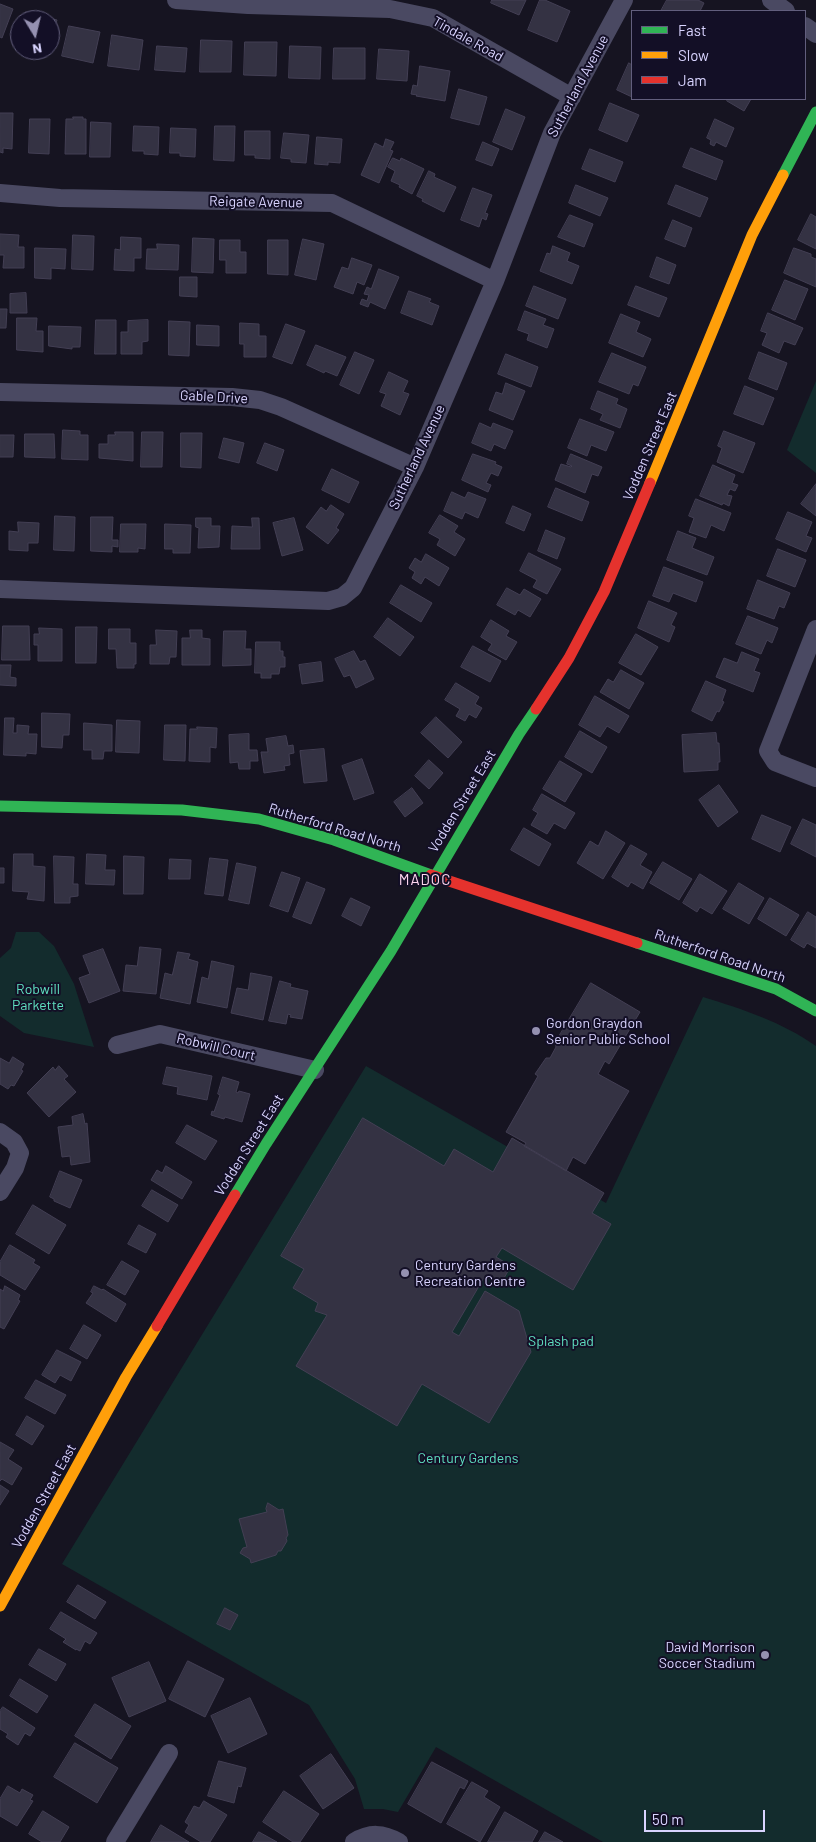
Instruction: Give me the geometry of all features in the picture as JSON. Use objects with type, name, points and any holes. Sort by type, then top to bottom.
[{"type":"street","name":"Tindale Road","points":[[176,0],[248,5],[390,9],[433,18],[572,97]]},
{"type":"street","name":"Sutherland Avenue","points":[[0,589],[328,601],[342,596],[353,588],[414,467],[495,281],[552,133],[624,0]]},
{"type":"street","points":[[771,0],[785,10]]},
{"type":"street","name":"Vodden Street East","points":[[0,1606],[126,1377],[266,1144],[390,951],[519,734],[569,658],[604,592],[667,444],[752,235],[816,112]]},
{"type":"street","name":"Reigate Avenue","points":[[0,193],[60,198],[332,204],[495,281]]},
{"type":"street","name":"Gable Drive","points":[[0,392],[232,397],[260,400],[281,407],[414,467]]},
{"type":"street","points":[[816,629],[768,751],[775,762],[816,778]]},
{"type":"street","name":"Rutherford Road North","points":[[0,806],[182,810],[259,819],[334,840],[451,882],[776,989],[816,1011]]},
{"type":"street","name":"Robwill Court","points":[[117,1045],[160,1034],[314,1070]]},
{"type":"street","points":[[0,1132],[14,1142],[20,1153],[14,1168],[0,1192]]},
{"type":"street","points":[[115,1842],[169,1753]]},
{"type":"street","points":[[354,1842],[374,1834],[390,1836],[399,1842]]},
{"type":"green space","points":[[816,381],[816,473],[787,450]]},
{"type":"green space","name":"Robwill Parkette","points":[[16,932],[39,932],[54,946],[74,984],[94,1047],[24,1033],[0,1016],[0,958],[11,948]]},
{"type":"green space","name":"Century Gardens","points":[[703,997],[747,1011],[776,1023],[816,1046],[816,1842],[603,1842],[436,1747],[398,1812],[383,1809],[364,1809],[355,1779],[309,1705],[62,1564],[366,1066],[606,1203]]},
{"type":"building","points":[[492,0],[526,0],[519,15],[491,3]]},
{"type":"building","points":[[540,0],[545,0],[570,11],[557,42],[528,30]]},
{"type":"building","points":[[667,0],[698,0],[704,3],[700,10],[662,10]]},
{"type":"building","points":[[0,4],[13,9],[10,10],[10,17],[2,38],[0,37]]},
{"type":"building","points":[[69,26],[100,32],[93,63],[62,56]]},
{"type":"building","points":[[112,35],[143,40],[139,70],[108,66]]},
{"type":"building","points":[[201,40],[232,41],[231,72],[200,72]]},
{"type":"building","points":[[245,42],[277,42],[276,76],[244,75]]},
{"type":"building","points":[[157,46],[187,48],[185,72],[155,70]]},
{"type":"building","points":[[290,46],[321,47],[320,79],[289,78]]},
{"type":"building","points":[[334,48],[365,48],[365,79],[333,79]]},
{"type":"building","points":[[379,49],[409,51],[407,81],[377,79]]},
{"type":"building","points":[[629,63],[631,64],[631,97],[617,90]]},
{"type":"building","points":[[420,66],[450,71],[445,101],[411,94],[413,85],[417,86]]},
{"type":"building","points":[[459,89],[487,97],[479,125],[451,118]]},
{"type":"building","points":[[728,100],[750,100],[744,111]]},
{"type":"building","points":[[610,103],[639,115],[627,142],[599,130]]},
{"type":"building","points":[[506,109],[525,117],[512,150],[493,142]]},
{"type":"building","points":[[0,113],[13,113],[12,149],[3,148],[3,153],[0,152]]},
{"type":"building","points":[[73,117],[83,117],[83,119],[86,119],[86,154],[65,154],[66,119],[73,119]]},
{"type":"building","points":[[30,119],[50,119],[49,154],[29,153]]},
{"type":"building","points":[[715,119],[734,128],[726,147],[716,142],[714,146],[710,144],[711,140],[707,138]]},
{"type":"building","points":[[91,122],[111,123],[110,157],[90,157]]},
{"type":"building","points":[[134,126],[159,127],[158,155],[144,154],[144,151],[133,151]]},
{"type":"building","points":[[215,126],[235,126],[234,161],[214,160]]},
{"type":"building","points":[[171,128],[196,129],[195,157],[180,156],[180,153],[170,153]]},
{"type":"building","points":[[245,131],[270,131],[270,159],[255,158],[255,155],[245,155]]},
{"type":"building","points":[[284,133],[309,135],[306,163],[291,162],[291,159],[281,158]]},
{"type":"building","points":[[317,137],[342,139],[340,163],[328,162],[328,165],[315,164]]},
{"type":"building","points":[[386,139],[394,142],[390,150],[393,151],[379,183],[361,175],[375,143],[383,147]]},
{"type":"building","points":[[483,142],[499,149],[492,166],[476,160]]},
{"type":"building","points":[[691,148],[723,161],[716,180],[683,167]]},
{"type":"building","points":[[590,149],[623,162],[615,182],[582,169]]},
{"type":"building","points":[[393,158],[400,161],[401,158],[424,169],[412,194],[391,181],[395,171],[388,167]]},
{"type":"building","points":[[429,171],[435,174],[434,177],[456,187],[444,212],[422,201],[423,199],[417,196]]},
{"type":"building","points":[[576,185],[608,198],[600,216],[569,203]]},
{"type":"building","points":[[676,185],[708,198],[700,217],[668,204]]},
{"type":"building","points":[[473,188],[492,195],[485,213],[488,214],[486,220],[482,218],[479,227],[461,220]]},
{"type":"building","points":[[811,214],[816,217],[816,249],[798,240]]},
{"type":"building","points":[[570,215],[593,224],[584,247],[558,237]]},
{"type":"building","points":[[673,220],[692,228],[685,247],[665,239]]},
{"type":"building","points":[[0,234],[19,235],[18,247],[24,247],[24,268],[3,268],[4,255],[0,255]]},
{"type":"building","points":[[73,235],[94,236],[93,270],[72,269]]},
{"type":"building","points":[[121,237],[141,238],[141,258],[134,258],[134,271],[114,270],[115,249],[120,250]]},
{"type":"building","points":[[193,238],[214,239],[213,273],[192,272]]},
{"type":"building","points":[[303,239],[324,244],[316,280],[295,275]]},
{"type":"building","points":[[220,240],[240,240],[240,252],[246,252],[246,273],[226,273],[226,260],[220,260]]},
{"type":"building","points":[[268,240],[288,240],[288,275],[268,274]]},
{"type":"building","points":[[157,244],[179,245],[178,270],[146,269],[147,249],[157,249]]},
{"type":"building","points":[[553,246],[570,253],[567,261],[579,266],[572,284],[540,271],[547,253],[550,254]]},
{"type":"building","points":[[35,248],[66,249],[65,269],[51,268],[51,279],[35,278]]},
{"type":"building","points":[[794,248],[811,254],[811,257],[816,259],[816,287],[784,273]]},
{"type":"building","points":[[657,257],[676,265],[669,284],[650,277]]},
{"type":"building","points":[[352,258],[372,265],[364,285],[357,282],[353,294],[334,287],[342,267],[348,269]]},
{"type":"building","points":[[379,269],[399,277],[385,309],[370,302],[368,307],[360,304],[362,299],[367,301],[369,295],[364,294],[367,287],[371,289]]},
{"type":"building","points":[[180,277],[197,277],[197,297],[180,296]]},
{"type":"building","points":[[785,280],[808,289],[795,320],[772,310]]},
{"type":"building","points":[[534,286],[566,299],[558,319],[526,306]]},
{"type":"building","points":[[636,286],[667,298],[659,317],[628,305]]},
{"type":"building","points":[[409,291],[431,299],[429,302],[439,306],[432,325],[401,313]]},
{"type":"building","points":[[26,293],[27,313],[10,313],[10,294]]},
{"type":"building","points":[[0,309],[7,309],[6,328],[0,328]]},
{"type":"building","points":[[525,311],[546,319],[543,325],[554,329],[547,348],[527,340],[529,334],[518,330]]},
{"type":"building","points":[[768,313],[803,328],[795,345],[784,341],[779,353],[762,345],[767,333],[761,331]]},
{"type":"building","points":[[621,314],[640,322],[636,332],[651,339],[643,357],[609,343]]},
{"type":"building","points":[[17,318],[37,318],[36,331],[43,331],[43,352],[17,350]]},
{"type":"building","points":[[96,320],[116,320],[116,354],[95,354]]},
{"type":"building","points":[[148,320],[148,341],[142,342],[142,354],[121,354],[121,332],[128,332],[128,321]]},
{"type":"building","points":[[169,321],[190,322],[189,356],[169,355]]},
{"type":"building","points":[[240,323],[259,324],[259,336],[266,336],[266,357],[244,357],[244,344],[240,344]]},
{"type":"building","points":[[286,324],[305,331],[292,364],[273,357]]},
{"type":"building","points":[[197,325],[219,326],[219,346],[197,345]]},
{"type":"building","points":[[49,326],[81,327],[80,347],[72,347],[72,349],[49,346]]},
{"type":"building","points":[[316,345],[346,357],[337,376],[325,371],[324,373],[307,365]]},
{"type":"building","points":[[355,352],[374,360],[359,394],[340,385]]},
{"type":"building","points":[[759,352],[787,363],[777,390],[749,379]]},
{"type":"building","points":[[612,353],[646,367],[638,386],[633,384],[629,394],[599,382]]},
{"type":"building","points":[[506,354],[538,367],[531,387],[498,374]]},
{"type":"building","points":[[389,372],[408,381],[403,392],[409,394],[400,415],[381,406],[386,394],[380,392]]},
{"type":"building","points":[[506,383],[525,391],[513,420],[489,410],[496,392],[502,394]]},
{"type":"building","points":[[745,386],[774,398],[763,425],[734,414]]},
{"type":"building","points":[[598,391],[618,399],[616,404],[627,409],[620,428],[600,420],[603,414],[591,409]]},
{"type":"building","points":[[580,419],[614,432],[606,451],[591,445],[587,456],[568,448]]},
{"type":"building","points":[[480,423],[491,428],[493,423],[513,431],[505,449],[494,444],[491,451],[472,443]]},
{"type":"building","points":[[63,430],[80,431],[80,435],[88,435],[88,460],[62,459]]},
{"type":"building","points":[[724,431],[755,443],[743,473],[717,462],[722,448],[718,446]]},
{"type":"building","points":[[115,432],[133,432],[133,461],[99,458],[99,444],[108,444],[108,435],[115,435]]},
{"type":"building","points":[[142,432],[163,432],[162,467],[141,467]]},
{"type":"building","points":[[181,433],[202,433],[201,468],[181,467]]},
{"type":"building","points":[[25,434],[54,434],[55,458],[25,457]]},
{"type":"building","points":[[0,435],[14,435],[13,457],[0,457]]},
{"type":"building","points":[[224,438],[244,443],[239,463],[219,458]]},
{"type":"building","points":[[265,443],[284,450],[277,471],[257,463]]},
{"type":"building","points":[[473,454],[496,462],[495,464],[502,467],[498,476],[491,473],[486,483],[491,485],[488,492],[462,480]]},
{"type":"building","points":[[571,454],[602,467],[598,476],[592,474],[585,493],[555,480],[561,464],[572,466],[567,464]]},
{"type":"building","points":[[713,465],[735,475],[732,483],[738,485],[735,491],[730,489],[727,495],[732,496],[729,506],[700,496]]},
{"type":"building","points":[[332,469],[359,482],[349,503],[322,490]]},
{"type":"building","points":[[816,484],[816,516],[801,504]]},
{"type":"building","points":[[556,488],[589,502],[582,521],[548,507]]},
{"type":"building","points":[[452,492],[465,498],[468,492],[486,499],[478,518],[465,512],[462,519],[444,511]]},
{"type":"building","points":[[696,499],[731,513],[724,531],[711,525],[706,538],[689,532],[694,518],[689,516]]},
{"type":"building","points":[[331,505],[344,514],[336,528],[339,530],[328,544],[306,527],[321,507],[326,511]]},
{"type":"building","points":[[513,506],[531,514],[524,531],[506,523]]},
{"type":"building","points":[[788,512],[812,522],[806,536],[812,538],[806,552],[776,539]]},
{"type":"building","points":[[440,515],[458,526],[454,532],[465,539],[455,556],[437,545],[440,539],[429,533]]},
{"type":"building","points":[[55,516],[75,517],[74,551],[54,550]]},
{"type":"building","points":[[91,517],[113,517],[112,540],[118,540],[118,547],[112,546],[112,552],[91,551]]},
{"type":"building","points":[[196,518],[211,518],[211,526],[220,526],[219,547],[198,548],[199,528],[196,527]]},
{"type":"building","points":[[252,518],[259,518],[260,549],[231,549],[232,526],[252,527]]},
{"type":"building","points":[[294,518],[303,550],[282,556],[273,523]]},
{"type":"building","points":[[18,522],[39,523],[38,543],[28,543],[28,551],[9,550],[9,531],[18,532]]},
{"type":"building","points":[[121,524],[146,524],[145,549],[138,548],[138,552],[120,552]]},
{"type":"building","points":[[165,524],[191,525],[190,553],[173,553],[173,549],[165,549]]},
{"type":"building","points":[[546,530],[565,538],[557,559],[538,551]]},
{"type":"building","points":[[678,531],[696,538],[692,548],[714,557],[707,575],[667,560]]},
{"type":"building","points":[[778,549],[806,560],[795,587],[767,576]]},
{"type":"building","points":[[529,553],[561,569],[547,594],[533,587],[537,580],[520,571]]},
{"type":"building","points":[[426,554],[449,568],[439,586],[425,577],[421,584],[412,578],[415,572],[409,568],[415,558],[421,562]]},
{"type":"building","points":[[664,567],[703,582],[696,602],[673,593],[669,602],[653,596]]},
{"type":"building","points":[[758,580],[790,593],[784,608],[779,606],[774,619],[747,609]]},
{"type":"building","points":[[401,585],[432,603],[421,622],[390,603]]},
{"type":"building","points":[[507,588],[520,595],[524,589],[541,599],[530,617],[518,610],[515,615],[497,605]]},
{"type":"building","points":[[649,601],[677,613],[671,625],[675,627],[669,642],[638,628]]},
{"type":"building","points":[[748,616],[778,628],[772,643],[767,640],[761,654],[736,644]]},
{"type":"building","points":[[388,618],[414,637],[400,656],[374,637]]},
{"type":"building","points":[[491,620],[509,631],[506,636],[517,642],[506,660],[488,650],[492,644],[481,637]]},
{"type":"building","points":[[3,626],[29,626],[30,660],[2,660]]},
{"type":"building","points":[[76,627],[97,627],[96,663],[76,663]]},
{"type":"building","points":[[39,628],[62,629],[62,661],[38,661],[38,645],[34,645],[34,634],[39,634]]},
{"type":"building","points":[[109,629],[130,629],[130,643],[136,643],[136,664],[134,664],[134,668],[117,668],[116,649],[109,649]]},
{"type":"building","points":[[156,630],[177,631],[176,657],[170,657],[169,664],[150,664],[150,645],[156,645]]},
{"type":"building","points":[[190,630],[202,630],[202,638],[210,639],[210,665],[182,665],[182,638],[190,638]]},
{"type":"building","points":[[224,631],[246,631],[245,649],[251,649],[251,665],[223,666]]},
{"type":"building","points":[[636,634],[658,647],[641,675],[619,663]]},
{"type":"building","points":[[256,642],[280,642],[280,651],[283,651],[283,657],[285,657],[285,667],[280,667],[279,674],[271,674],[271,678],[261,678],[261,673],[255,673]]},
{"type":"building","points":[[473,646],[501,661],[490,682],[461,667]]},
{"type":"building","points":[[354,651],[360,662],[365,660],[374,679],[356,688],[350,675],[344,677],[335,659]]},
{"type":"building","points":[[742,652],[759,659],[754,671],[760,673],[753,692],[716,677],[724,658],[737,663]]},
{"type":"building","points":[[321,662],[323,681],[302,684],[299,665]]},
{"type":"building","points":[[0,665],[11,665],[10,677],[16,678],[16,686],[0,685]]},
{"type":"building","points":[[621,670],[644,683],[629,709],[600,692],[608,679],[613,682]]},
{"type":"building","points":[[706,681],[726,690],[722,701],[724,702],[712,721],[692,711]]},
{"type":"building","points":[[456,683],[479,697],[475,704],[482,708],[476,718],[469,714],[465,721],[456,716],[460,709],[445,700]]},
{"type":"building","points":[[595,696],[629,716],[619,733],[607,726],[600,737],[579,725]]},
{"type":"building","points":[[42,713],[70,714],[69,735],[63,735],[62,748],[42,747]]},
{"type":"building","points":[[436,717],[462,742],[448,758],[421,733]]},
{"type":"building","points":[[5,718],[14,718],[13,733],[17,733],[17,725],[29,726],[28,734],[37,734],[36,754],[26,753],[26,756],[4,755]]},
{"type":"building","points":[[117,720],[140,721],[139,753],[116,752]]},
{"type":"building","points":[[84,723],[112,725],[112,751],[104,751],[103,759],[92,759],[92,750],[84,750]]},
{"type":"building","points":[[165,725],[186,725],[185,761],[164,760]]},
{"type":"building","points":[[197,727],[217,728],[216,748],[210,747],[210,762],[189,761],[190,729],[197,729]]},
{"type":"building","points":[[580,731],[607,747],[592,773],[565,757]]},
{"type":"building","points":[[716,733],[717,743],[719,743],[720,762],[718,762],[718,770],[684,772],[682,735]]},
{"type":"building","points":[[249,734],[249,750],[257,750],[258,761],[250,761],[250,769],[239,769],[238,762],[230,763],[229,735]]},
{"type":"building","points":[[286,736],[288,746],[293,745],[294,753],[289,754],[290,765],[284,766],[285,770],[264,773],[261,752],[268,752],[266,739]]},
{"type":"building","points":[[324,749],[327,781],[304,783],[300,751]]},
{"type":"building","points":[[362,759],[374,793],[354,800],[342,766]]},
{"type":"building","points":[[429,760],[443,773],[429,789],[415,776]]},
{"type":"building","points":[[560,761],[582,774],[565,802],[543,789]]},
{"type":"building","points":[[719,785],[738,812],[718,827],[699,800]]},
{"type":"building","points":[[412,788],[423,803],[405,817],[394,802]]},
{"type":"building","points":[[542,794],[575,813],[565,829],[554,823],[547,834],[531,825],[538,813],[533,810]]},
{"type":"building","points":[[762,815],[791,827],[780,852],[752,839]]},
{"type":"building","points":[[803,819],[816,825],[816,857],[791,844]]},
{"type":"building","points":[[524,828],[551,844],[539,866],[511,850]]},
{"type":"building","points":[[606,831],[625,843],[603,879],[577,863],[590,841],[598,846]]},
{"type":"building","points":[[631,845],[647,854],[640,865],[652,872],[643,889],[631,882],[628,887],[612,877]]},
{"type":"building","points":[[14,854],[33,854],[33,866],[45,867],[44,901],[27,899],[29,892],[13,891]]},
{"type":"building","points":[[87,854],[106,855],[105,870],[115,870],[114,885],[86,884]]},
{"type":"building","points":[[54,856],[74,857],[73,884],[78,884],[78,896],[70,897],[70,903],[55,903]]},
{"type":"building","points":[[124,856],[144,857],[143,894],[124,894]]},
{"type":"building","points":[[210,858],[228,860],[223,896],[205,894]]},
{"type":"building","points":[[170,859],[191,860],[190,879],[169,879]]},
{"type":"building","points":[[663,862],[692,879],[679,900],[650,883]]},
{"type":"building","points":[[237,863],[256,867],[249,904],[229,900]]},
{"type":"building","points":[[0,868],[4,868],[4,883],[0,883]]},
{"type":"building","points":[[282,872],[300,878],[288,912],[270,906]]},
{"type":"building","points":[[700,874],[727,891],[712,914],[700,907],[697,912],[683,903]]},
{"type":"building","points":[[307,882],[325,889],[311,924],[293,917]]},
{"type":"building","points":[[739,883],[764,898],[749,924],[723,909]]},
{"type":"building","points":[[351,898],[370,907],[361,926],[342,916]]},
{"type":"building","points":[[770,898],[799,915],[786,936],[758,919]]},
{"type":"building","points":[[808,912],[816,917],[816,948],[807,943],[804,948],[791,940]]},
{"type":"building","points":[[140,947],[161,949],[156,994],[123,991],[126,965],[137,966]]},
{"type":"building","points":[[103,949],[120,991],[89,1003],[79,978],[90,974],[83,956]]},
{"type":"building","points":[[178,952],[190,954],[188,959],[198,962],[190,1004],[160,998],[165,973],[172,975]]},
{"type":"building","points":[[212,961],[234,966],[227,1008],[197,1002],[202,977],[208,979]]},
{"type":"building","points":[[251,973],[272,977],[263,1020],[231,1013],[237,988],[248,990]]},
{"type":"building","points":[[280,981],[291,984],[290,987],[308,991],[302,1019],[290,1017],[291,1015],[288,1014],[286,1024],[269,1021]]},
{"type":"building","points":[[591,983],[640,1012],[609,1064],[605,1061],[598,1074],[629,1091],[585,1164],[573,1157],[566,1171],[524,1146],[526,1143],[506,1132],[538,1076],[535,1074],[546,1058],[550,1058],[556,1047],[555,1043]]},
{"type":"building","points":[[13,1057],[24,1064],[21,1070],[23,1071],[14,1086],[11,1085],[8,1089],[0,1084],[0,1058],[9,1063]]},
{"type":"building","points":[[59,1066],[68,1076],[64,1079],[76,1092],[49,1117],[27,1093],[53,1067],[55,1070]]},
{"type":"building","points":[[167,1067],[212,1076],[207,1100],[177,1094],[178,1087],[163,1084]]},
{"type":"building","points":[[223,1077],[239,1082],[236,1092],[250,1094],[242,1122],[211,1115],[212,1111],[214,1112],[220,1095],[218,1094]]},
{"type":"building","points":[[83,1114],[85,1124],[87,1123],[90,1162],[71,1165],[70,1156],[62,1157],[58,1127],[73,1125],[72,1117]]},
{"type":"building","name":"Century Gardens Recreation Centre","points":[[363,1118],[444,1166],[454,1149],[493,1172],[512,1138],[604,1193],[592,1213],[611,1224],[573,1290],[502,1248],[496,1257],[511,1266],[500,1285],[485,1276],[452,1332],[459,1336],[485,1291],[519,1311],[531,1352],[489,1423],[422,1384],[397,1426],[296,1366],[327,1315],[315,1311],[318,1303],[293,1288],[304,1269],[281,1256]]},
{"type":"building","points":[[187,1125],[217,1141],[205,1160],[176,1143]]},
{"type":"building","points":[[166,1166],[192,1182],[182,1199],[151,1180],[157,1170],[162,1173]]},
{"type":"building","points":[[60,1171],[82,1180],[70,1208],[54,1201],[50,1197]]},
{"type":"building","points":[[152,1190],[178,1205],[168,1222],[142,1206]]},
{"type":"building","points":[[33,1205],[66,1225],[49,1254],[16,1234]]},
{"type":"building","points":[[139,1225],[156,1234],[146,1253],[128,1244]]},
{"type":"building","points":[[10,1245],[35,1260],[33,1263],[40,1267],[25,1290],[0,1275],[0,1262]]},
{"type":"building","points":[[122,1261],[139,1271],[125,1295],[107,1285]]},
{"type":"building","points":[[5,1286],[20,1295],[18,1300],[20,1301],[4,1329],[0,1327],[0,1289],[3,1291]]},
{"type":"building","points":[[94,1286],[103,1289],[126,1304],[116,1322],[86,1303],[93,1293],[91,1292]]},
{"type":"building","points":[[84,1325],[101,1335],[87,1359],[70,1349]]},
{"type":"building","points":[[57,1350],[81,1362],[71,1381],[60,1375],[55,1383],[42,1375]]},
{"type":"building","points":[[36,1380],[66,1395],[55,1414],[25,1398]]},
{"type":"building","points":[[27,1416],[44,1426],[32,1445],[16,1435]]},
{"type":"building","points":[[0,1442],[14,1450],[8,1459],[22,1468],[12,1485],[2,1479],[0,1481]]},
{"type":"building","points":[[0,1485],[9,1491],[0,1505]]},
{"type":"building","points":[[268,1503],[279,1510],[283,1509],[288,1535],[287,1541],[276,1555],[251,1563],[250,1559],[240,1553],[243,1548],[247,1547],[239,1519],[267,1512]]},
{"type":"building","points":[[78,1585],[106,1602],[95,1619],[67,1602]]},
{"type":"building","points":[[225,1608],[238,1615],[230,1630],[217,1624]]},
{"type":"building","points":[[61,1612],[97,1633],[90,1644],[85,1641],[80,1651],[63,1642],[66,1639],[50,1629]]},
{"type":"building","points":[[39,1649],[66,1664],[56,1681],[29,1665]]},
{"type":"building","points":[[188,1661],[224,1679],[205,1717],[169,1699]]},
{"type":"building","points":[[149,1662],[166,1701],[129,1717],[112,1678]]},
{"type":"building","points":[[20,1679],[48,1696],[37,1713],[10,1696]]},
{"type":"building","points":[[250,1698],[267,1734],[228,1753],[211,1716]]},
{"type":"building","points":[[95,1704],[131,1726],[111,1759],[75,1736]]},
{"type":"building","points":[[3,1707],[35,1728],[30,1736],[25,1733],[18,1745],[6,1737],[8,1734],[0,1729],[0,1711]]},
{"type":"building","points":[[75,1743],[118,1768],[97,1803],[54,1777]]},
{"type":"building","points":[[331,1754],[354,1788],[323,1809],[300,1776]]},
{"type":"building","points":[[219,1761],[246,1768],[241,1787],[238,1786],[234,1803],[208,1796]]},
{"type":"building","points":[[432,1762],[468,1781],[464,1789],[460,1787],[441,1823],[408,1804]]},
{"type":"building","points":[[472,1782],[488,1791],[484,1797],[500,1807],[480,1842],[447,1824]]},
{"type":"building","points":[[8,1786],[20,1793],[22,1789],[33,1795],[30,1800],[33,1801],[17,1826],[0,1816],[0,1799]]},
{"type":"building","points":[[284,1791],[319,1814],[300,1842],[293,1842],[263,1822]]},
{"type":"building","points":[[204,1801],[227,1815],[210,1842],[201,1842],[185,1832],[189,1825],[185,1822],[194,1806],[199,1808]]},
{"type":"building","points":[[43,1811],[69,1827],[60,1842],[42,1842],[29,1834]]},
{"type":"building","points":[[505,1812],[538,1831],[532,1842],[488,1842]]},
{"type":"building","points":[[161,1825],[189,1842],[151,1842]]},
{"type":"building","points":[[259,1832],[277,1842],[253,1842]]},
{"type":"building","points":[[545,1832],[563,1842],[539,1842]]},
{"type":"traffic: fast","points":[[783,175],[816,112]]},
{"type":"traffic: fast","points":[[235,1195],[391,951],[519,734],[536,709]]},
{"type":"traffic: fast","points":[[0,806],[182,810],[259,819],[334,840],[431,875]]},
{"type":"traffic: fast","points":[[637,943],[776,989],[816,1011]]},
{"type":"traffic: slow","points":[[650,483],[752,235],[783,175]]},
{"type":"traffic: slow","points":[[0,1606],[126,1377],[157,1326]]},
{"type":"traffic: jam","points":[[536,709],[569,658],[604,592],[650,483]]},
{"type":"traffic: jam","points":[[431,875],[637,943]]},
{"type":"traffic: jam","points":[[157,1326],[235,1195]]},
{"type":"place","name":"Gordon Graydon Senior Public School","points":[[536,1031]]},
{"type":"place","name":"Century Gardens Recreation Centre","points":[[405,1273]]},
{"type":"place","name":"David Morrison Soccer Stadium","points":[[765,1655]]},
{"type":"district","name":"MADOC","points":[[425,880]]},
{"type":"park label","name":"Splash pad","points":[[561,1341]]}]
